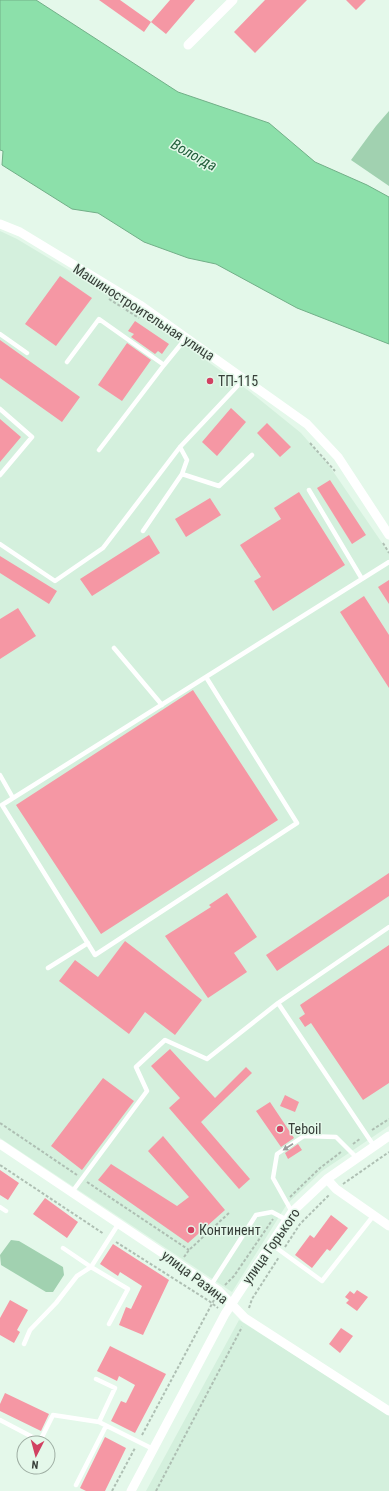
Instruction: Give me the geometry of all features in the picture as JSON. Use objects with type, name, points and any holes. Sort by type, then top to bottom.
[{"type":"street","points":[[188,45],[233,0]]},
{"type":"street","name":"Машиностроительная улица","points":[[0,224],[20,232],[140,305],[307,424],[338,457],[385,538]]},
{"type":"street","name":"улица Горького","points":[[131,1491],[231,1303],[289,1216],[327,1179],[389,1136]]},
{"type":"street","name":"улица Разина","points":[[0,1144],[211,1285],[219,1291],[245,1318],[389,1412]]},
{"type":"street","points":[[327,1179],[336,1189],[389,1226]]},
{"type":"lane","points":[[67,362],[99,319],[164,365]]},
{"type":"lane","points":[[0,334],[27,353]]},
{"type":"lane","points":[[99,450],[186,338]]},
{"type":"lane","points":[[0,544],[55,581],[103,548],[180,447],[244,378]]},
{"type":"lane","points":[[0,409],[32,437],[0,475]]},
{"type":"lane","points":[[143,531],[182,474],[187,460],[180,447]]},
{"type":"lane","points":[[182,474],[219,486],[252,455]]},
{"type":"lane","points":[[309,490],[362,579]]},
{"type":"lane","points":[[206,677],[297,823],[95,955],[2,805],[389,562]]},
{"type":"lane","points":[[114,648],[162,705]]},
{"type":"lane","points":[[0,775],[13,798]]},
{"type":"lane","points":[[72,1192],[147,1091],[136,1067],[165,1040],[207,1059],[278,1003],[389,927]]},
{"type":"lane","points":[[48,968],[88,943]]},
{"type":"lane","points":[[278,1003],[374,1146]]},
{"type":"lane","points":[[289,1216],[273,1178],[277,1154],[304,1136],[336,1137],[357,1158]]},
{"type":"lane","points":[[0,1207],[6,1211]]},
{"type":"lane","points":[[211,1285],[256,1215],[272,1212],[289,1216]]},
{"type":"lane","points":[[270,1244],[322,1281],[374,1215]]},
{"type":"lane","points":[[24,1344],[30,1330],[56,1304],[77,1276],[91,1267],[119,1223]]},
{"type":"lane","points":[[63,1248],[128,1289],[109,1324]]},
{"type":"lane","points":[[96,1379],[115,1388],[99,1422]]},
{"type":"lane","points":[[0,1420],[40,1441],[53,1414],[99,1422],[153,1449]]},
{"type":"lane","points":[[76,1485],[106,1426]]},
{"type":"path","points":[[103,295],[143,320]]},
{"type":"path","points":[[310,443],[335,472]]},
{"type":"path","points":[[385,538],[389,553]]},
{"type":"path","points":[[0,1122],[188,1250]]},
{"type":"path","points":[[156,1491],[243,1326],[252,1299],[300,1224],[336,1189],[389,1152]]},
{"type":"path","points":[[180,1264],[188,1250],[229,1213]]},
{"type":"shaded area","points":[[389,111],[389,186],[351,160]]},
{"type":"shaded area","points":[[0,231],[17,239],[137,311],[249,391],[301,433],[328,464],[389,553],[389,1126],[322,1171],[287,1204],[232,1292],[0,1138]]},
{"type":"shaded area","points":[[11,1240],[19,1241],[63,1267],[64,1275],[53,1292],[46,1292],[1,1265],[0,1255]]},
{"type":"shaded area","points":[[239,1320],[389,1415],[389,1491],[146,1491]]},
{"type":"water","name":"Вологда","points":[[0,0],[36,0],[178,92],[269,123],[315,162],[367,185],[389,197],[389,344],[297,308],[216,264],[188,258],[144,242],[98,213],[72,209],[2,165],[3,151],[0,150]]},
{"type":"building","points":[[99,0],[120,0],[151,22],[144,32]]},
{"type":"building","points":[[170,0],[195,0],[166,34],[151,22]]},
{"type":"building","points":[[265,0],[307,0],[255,53],[234,32]]},
{"type":"building","points":[[346,0],[366,0],[356,10]]},
{"type":"building","points":[[60,276],[92,298],[56,346],[25,324]]},
{"type":"building","points":[[135,321],[169,344],[162,354],[158,351],[155,354],[131,337],[134,334],[128,331]]},
{"type":"building","points":[[0,340],[80,397],[62,422],[0,378]]},
{"type":"building","points":[[127,343],[151,360],[122,401],[98,385]]},
{"type":"building","points":[[231,408],[246,422],[217,456],[202,442]]},
{"type":"building","points":[[0,419],[21,437],[0,462]]},
{"type":"building","points":[[267,423],[291,447],[280,457],[257,433]]},
{"type":"building","points":[[330,480],[366,535],[352,544],[317,488]]},
{"type":"building","points":[[299,492],[345,565],[273,611],[254,581],[261,577],[240,545],[281,519],[274,508]]},
{"type":"building","points":[[210,498],[221,515],[186,537],[175,519]]},
{"type":"building","points":[[149,535],[160,553],[92,596],[80,579]]},
{"type":"building","points":[[0,556],[57,591],[49,604],[0,573]]},
{"type":"building","points":[[389,580],[389,604],[378,587]]},
{"type":"building","points":[[364,596],[389,635],[389,688],[340,612]]},
{"type":"building","points":[[18,608],[36,636],[0,659],[0,619]]},
{"type":"building","points":[[193,690],[278,820],[101,934],[16,805]]},
{"type":"building","points":[[389,873],[389,896],[277,971],[266,955]]},
{"type":"building","points":[[227,893],[257,937],[234,953],[247,972],[208,998],[165,936],[211,907],[209,905]]},
{"type":"building","points":[[125,941],[202,1000],[175,1035],[145,1012],[129,1034],[59,981],[75,960],[98,977]]},
{"type":"building","points":[[389,945],[389,1083],[363,1100],[311,1023],[305,1027],[299,1018],[305,1014],[300,1005]]},
{"type":"building","points":[[170,1049],[215,1098],[246,1067],[252,1073],[201,1122],[250,1179],[239,1189],[169,1108],[180,1098],[151,1066]]},
{"type":"building","points":[[103,1078],[134,1101],[82,1170],[51,1146]]},
{"type":"building","points":[[285,1095],[299,1102],[295,1112],[280,1106]]},
{"type":"building","points":[[270,1102],[294,1138],[281,1147],[256,1111]]},
{"type":"building","points":[[163,1136],[225,1210],[188,1243],[98,1180],[111,1164],[177,1206],[189,1197],[148,1151]]},
{"type":"building","points":[[298,1144],[302,1150],[288,1159],[285,1153]]},
{"type":"building","points":[[0,1170],[19,1183],[8,1200],[0,1195]]},
{"type":"building","points":[[45,1198],[78,1222],[67,1238],[33,1214]]},
{"type":"building","points":[[331,1215],[348,1228],[330,1251],[327,1249],[312,1268],[295,1255],[310,1235],[314,1238]]},
{"type":"building","points":[[113,1244],[169,1280],[143,1335],[119,1325],[126,1307],[131,1309],[142,1286],[120,1272],[118,1276],[100,1264]]},
{"type":"building","points":[[357,1290],[368,1297],[357,1311],[346,1303],[349,1300],[345,1297],[350,1291],[354,1294]]},
{"type":"building","points":[[10,1300],[28,1310],[17,1330],[20,1332],[14,1343],[0,1335],[0,1318]]},
{"type":"building","points":[[341,1328],[353,1336],[340,1353],[329,1344]]},
{"type":"building","points":[[110,1346],[166,1374],[135,1433],[111,1421],[121,1401],[126,1403],[135,1385],[119,1376],[117,1381],[97,1371]]},
{"type":"building","points":[[5,1393],[49,1414],[41,1431],[0,1411],[0,1404]]},
{"type":"building","points":[[105,1437],[126,1448],[105,1491],[86,1491],[80,1488]]},
{"type":"place","name":"ТП-115","points":[[210,381]]},
{"type":"place","name":"Teboil","points":[[280,1129]]},
{"type":"place","name":"Континент","points":[[191,1230]]}]
